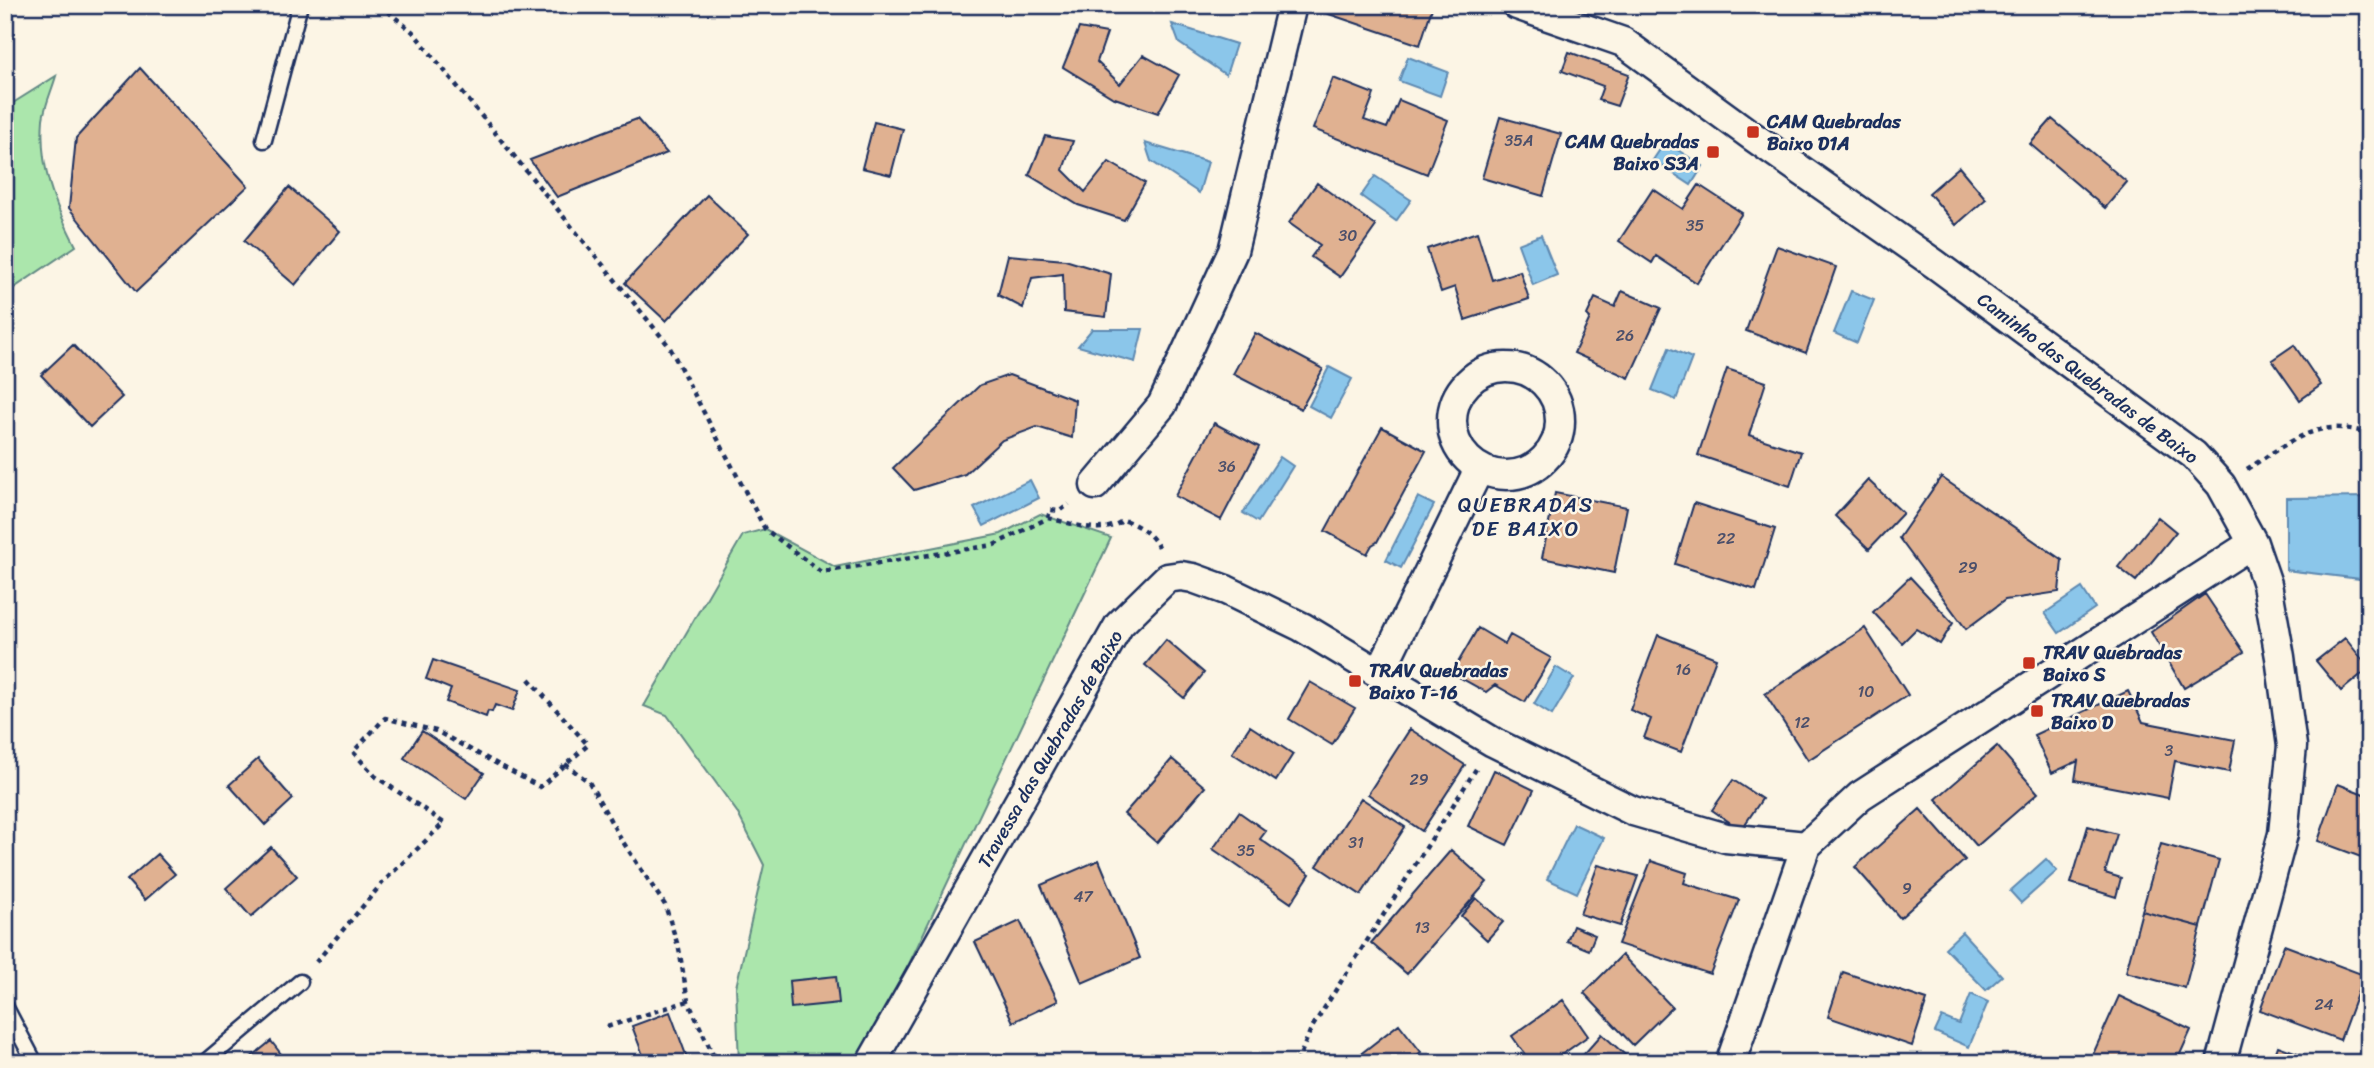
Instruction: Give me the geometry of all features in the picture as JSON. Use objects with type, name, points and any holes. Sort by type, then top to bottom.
[{"type":"street","points":[[1095,485],[1162,405],[1233,251],[1292,5]]},
{"type":"street","name":"Caminho das Quebradas de Baixo","points":[[1517,5],[1623,42],[1936,264],[2194,455],[2221,485],[2253,543],[2267,584],[2292,746],[2283,834],[2221,1063]]},
{"type":"street","points":[[1379,674],[1479,469]]},
{"type":"street","points":[[1731,1061],[1806,846],[1860,796],[2253,543]]},
{"type":"street","name":"Travessa das Quebradas de Baixo","points":[[871,1063],[1119,625],[1167,578],[1193,578],[1226,590],[1302,627],[1493,742],[1633,811],[1726,838],[1806,846]]},
{"type":"lane","points":[[264,140],[300,5]]},
{"type":"lane","points":[[204,1063],[300,982]]},
{"type":"lane","points":[[5,1006],[35,1063]]},
{"type":"path","points":[[380,5],[412,32],[669,346],[765,530],[821,572],[994,545],[1048,519],[1095,529],[1115,527],[1123,520],[1134,524],[1156,540]]},
{"type":"path","points":[[2221,485],[2304,436],[2339,428],[2369,433]]},
{"type":"path","points":[[1048,519],[1050,510],[1060,511],[1095,485]]},
{"type":"path","points":[[300,982],[384,881],[444,823],[375,776],[353,752],[385,718],[436,731],[540,787],[588,745],[527,677]]},
{"type":"path","points":[[1297,1063],[1311,1030],[1493,742]]},
{"type":"path","points":[[565,764],[589,782],[619,836],[665,905],[679,949],[688,1001],[713,1055],[714,1063]]},
{"type":"path","points":[[607,1027],[688,1001]]},
{"type":"green space","points":[[56,76],[43,119],[43,153],[55,200],[76,246],[5,294],[5,108]]},
{"type":"green space","points":[[1040,514],[1111,538],[862,1063],[739,1063],[736,987],[764,865],[737,812],[667,715],[644,706],[743,535],[765,529],[835,567],[1001,534]]},
{"type":"water","points":[[1172,24],[1236,44],[1226,75],[1179,43]]},
{"type":"water","points":[[1408,57],[1448,72],[1440,96],[1399,81]]},
{"type":"water","points":[[1665,142],[1703,166],[1691,185],[1653,160]]},
{"type":"water","points":[[1145,143],[1208,162],[1199,193],[1151,161]]},
{"type":"water","points":[[1375,176],[1411,200],[1396,221],[1361,196]]},
{"type":"water","points":[[1541,235],[1557,275],[1533,285],[1518,244]]},
{"type":"water","points":[[1851,291],[1874,300],[1857,343],[1834,333]]},
{"type":"water","points":[[1092,329],[1143,329],[1135,362],[1078,346]]},
{"type":"water","points":[[1669,348],[1692,358],[1676,400],[1652,390]]},
{"type":"water","points":[[1329,367],[1352,379],[1331,418],[1309,406]]},
{"type":"water","points":[[1280,457],[1293,466],[1258,522],[1243,513]]},
{"type":"water","points":[[1030,480],[1039,498],[984,526],[974,508]]},
{"type":"water","points":[[1418,497],[1434,505],[1401,568],[1386,560]]},
{"type":"water","points":[[2369,497],[2369,580],[2286,570],[2286,498]]},
{"type":"water","points":[[2082,588],[2095,608],[2059,633],[2045,613]]},
{"type":"water","points":[[1556,667],[1574,678],[1552,715],[1534,704]]},
{"type":"water","points":[[1574,824],[1604,838],[1577,893],[1547,879]]},
{"type":"water","points":[[2046,859],[2057,871],[2021,903],[2010,891]]},
{"type":"water","points":[[1962,932],[2002,976],[1986,990],[1945,948]]},
{"type":"water","points":[[1971,994],[1988,1002],[1969,1047],[1935,1032],[1942,1017],[1959,1024]]},
{"type":"building","points":[[1328,5],[1433,5],[1420,45],[1326,13]]},
{"type":"building","points":[[1079,28],[1107,33],[1097,62],[1120,84],[1143,55],[1179,75],[1158,113],[1112,97],[1063,67]]},
{"type":"building","points":[[1569,52],[1629,74],[1617,106],[1598,100],[1603,86],[1562,71]]},
{"type":"building","points":[[140,68],[248,186],[136,292],[69,208],[76,138]]},
{"type":"building","points":[[1333,78],[1374,94],[1364,120],[1387,128],[1399,100],[1448,120],[1427,174],[1313,129]]},
{"type":"building","points":[[1500,117],[1561,134],[1543,196],[1482,178]]},
{"type":"building","points":[[637,119],[667,153],[557,197],[530,160]]},
{"type":"building","points":[[2052,119],[2127,182],[2105,208],[2030,144]]},
{"type":"building","points":[[874,122],[903,129],[891,175],[862,168]]},
{"type":"building","points":[[1045,136],[1073,141],[1063,170],[1085,192],[1109,162],[1145,183],[1124,220],[1078,205],[1029,175]]},
{"type":"building","points":[[1959,167],[1986,199],[1956,225],[1929,193]]},
{"type":"building","points":[[1317,183],[1376,226],[1340,277],[1311,257],[1320,245],[1289,223]]},
{"type":"building","points":[[1699,185],[1742,213],[1697,283],[1656,256],[1652,263],[1619,241],[1653,189],[1683,209]]},
{"type":"building","points":[[289,187],[340,231],[295,285],[244,241]]},
{"type":"building","points":[[707,195],[748,234],[666,321],[625,283]]},
{"type":"building","points":[[1477,232],[1492,280],[1520,271],[1529,299],[1465,320],[1455,287],[1441,292],[1427,249]]},
{"type":"building","points":[[1777,246],[1836,267],[1806,353],[1746,331]]},
{"type":"building","points":[[1008,255],[1065,260],[1111,274],[1106,317],[1064,312],[1063,274],[1032,278],[1023,308],[998,295]]},
{"type":"building","points":[[1622,291],[1661,308],[1629,378],[1574,353],[1590,318],[1587,315],[1595,298],[1615,307]]},
{"type":"building","points":[[1255,333],[1323,369],[1301,409],[1233,374]]},
{"type":"building","points":[[73,345],[122,397],[90,427],[41,375]]},
{"type":"building","points":[[2294,345],[2321,385],[2300,400],[2272,360]]},
{"type":"building","points":[[1727,369],[1766,382],[1749,435],[1801,452],[1790,486],[1698,455]]},
{"type":"building","points":[[1009,375],[1075,400],[1072,438],[1037,427],[1002,440],[965,474],[914,490],[893,468],[980,385]]},
{"type":"building","points":[[1214,423],[1259,447],[1221,520],[1175,496]]},
{"type":"building","points":[[1382,427],[1426,451],[1377,542],[1367,554],[1325,531]]},
{"type":"building","points":[[1941,477],[2062,560],[2059,592],[2005,600],[1966,629],[1899,538]]},
{"type":"building","points":[[1868,480],[1903,513],[1869,549],[1835,516]]},
{"type":"building","points":[[1555,493],[1627,507],[1614,573],[1542,558]]},
{"type":"building","points":[[1694,503],[1775,529],[1756,590],[1675,564]]},
{"type":"building","points":[[2158,517],[2176,532],[2136,581],[2118,567]]},
{"type":"building","points":[[1910,577],[1953,623],[1940,644],[1916,629],[1902,643],[1873,612]]},
{"type":"building","points":[[2205,594],[2244,652],[2184,688],[2151,632]]},
{"type":"building","points":[[1478,628],[1505,644],[1510,635],[1551,658],[1525,702],[1495,685],[1486,692],[1452,673]]},
{"type":"building","points":[[1865,628],[1908,695],[1808,760],[1765,694]]},
{"type":"building","points":[[1658,635],[1716,658],[1681,752],[1644,738],[1651,719],[1630,710]]},
{"type":"building","points":[[2345,638],[2369,668],[2341,691],[2316,661]]},
{"type":"building","points":[[1166,640],[1204,673],[1184,698],[1145,665]]},
{"type":"building","points":[[433,660],[520,690],[512,711],[495,705],[486,717],[446,702],[451,689],[426,679]]},
{"type":"building","points":[[1310,682],[1355,708],[1332,745],[1289,719]]},
{"type":"building","points":[[2128,691],[2143,722],[2235,740],[2229,772],[2175,761],[2168,798],[2075,780],[2078,761],[2052,773],[2034,735]]},
{"type":"building","points":[[1250,726],[1293,754],[1276,781],[1232,753]]},
{"type":"building","points":[[1410,729],[1465,765],[1422,831],[1368,794]]},
{"type":"building","points":[[422,731],[484,773],[466,799],[404,758]]},
{"type":"building","points":[[1997,746],[2038,793],[1977,846],[1936,799]]},
{"type":"building","points":[[258,759],[293,799],[265,825],[229,785]]},
{"type":"building","points":[[1172,759],[1205,787],[1157,843],[1124,814]]},
{"type":"building","points":[[1494,770],[1534,790],[1507,845],[1468,826]]},
{"type":"building","points":[[1733,780],[1762,799],[1741,830],[1712,810]]},
{"type":"building","points":[[2338,784],[2369,796],[2369,860],[2318,841]]},
{"type":"building","points":[[1361,798],[1405,827],[1361,895],[1317,866]]},
{"type":"building","points":[[1920,809],[1965,860],[1900,918],[1855,867]]},
{"type":"building","points":[[1239,812],[1266,831],[1260,839],[1310,874],[1291,903],[1213,849]]},
{"type":"building","points":[[2088,826],[2117,834],[2105,873],[2121,878],[2116,897],[2071,883]]},
{"type":"building","points":[[2161,844],[2219,860],[2201,927],[2142,911]]},
{"type":"building","points":[[271,847],[297,876],[251,917],[226,888]]},
{"type":"building","points":[[1451,850],[1487,882],[1407,974],[1371,943]]},
{"type":"building","points":[[157,854],[175,874],[145,900],[127,880]]},
{"type":"building","points":[[1099,860],[1140,958],[1082,983],[1041,885]]},
{"type":"building","points":[[1651,861],[1687,873],[1684,883],[1739,900],[1710,974],[1618,944]]},
{"type":"building","points":[[1598,865],[1638,876],[1620,926],[1580,914]]},
{"type":"building","points":[[1476,898],[1503,922],[1487,940],[1461,916]]},
{"type":"building","points":[[2142,911],[2201,927],[2185,988],[2126,972]]},
{"type":"building","points":[[1020,921],[1058,1001],[1013,1022],[975,942]]},
{"type":"building","points":[[1573,926],[1595,935],[1589,950],[1567,941]]},
{"type":"building","points":[[2284,945],[2364,975],[2340,1040],[2260,1010]]},
{"type":"building","points":[[1622,955],[1672,1007],[1633,1045],[1584,993]]},
{"type":"building","points":[[1843,972],[1927,1000],[1912,1046],[1828,1017]]},
{"type":"building","points":[[836,976],[839,1003],[791,1008],[789,981]]},
{"type":"building","points":[[2119,996],[2191,1030],[2176,1063],[2089,1063]]},
{"type":"building","points":[[1563,1000],[1588,1036],[1550,1063],[1531,1063],[1512,1036]]},
{"type":"building","points":[[670,1012],[689,1063],[646,1063],[632,1026]]},
{"type":"building","points":[[1399,1024],[1421,1052],[1406,1063],[1349,1063]]},
{"type":"building","points":[[1602,1034],[1634,1063],[1576,1063]]},
{"type":"building","points":[[271,1041],[288,1063],[244,1063]]},
{"type":"building","points":[[2278,1046],[2325,1063],[2272,1063]]},
{"type":"place","name":"CAM Quebradas Baixo D1A","points":[[1753,132]]},
{"type":"place","name":"CAM Quebradas Baixo S3A","points":[[1713,152]]},
{"type":"place","name":"TRAV Quebradas Baixo S","points":[[2029,663]]},
{"type":"place","name":"TRAV Quebradas Baixo T-16","points":[[1355,681]]},
{"type":"place","name":"TRAV Quebradas Baixo D","points":[[2037,711]]},
{"type":"district","name":"QUEBRADAS DE BAIXO","points":[[1526,517]]}]
